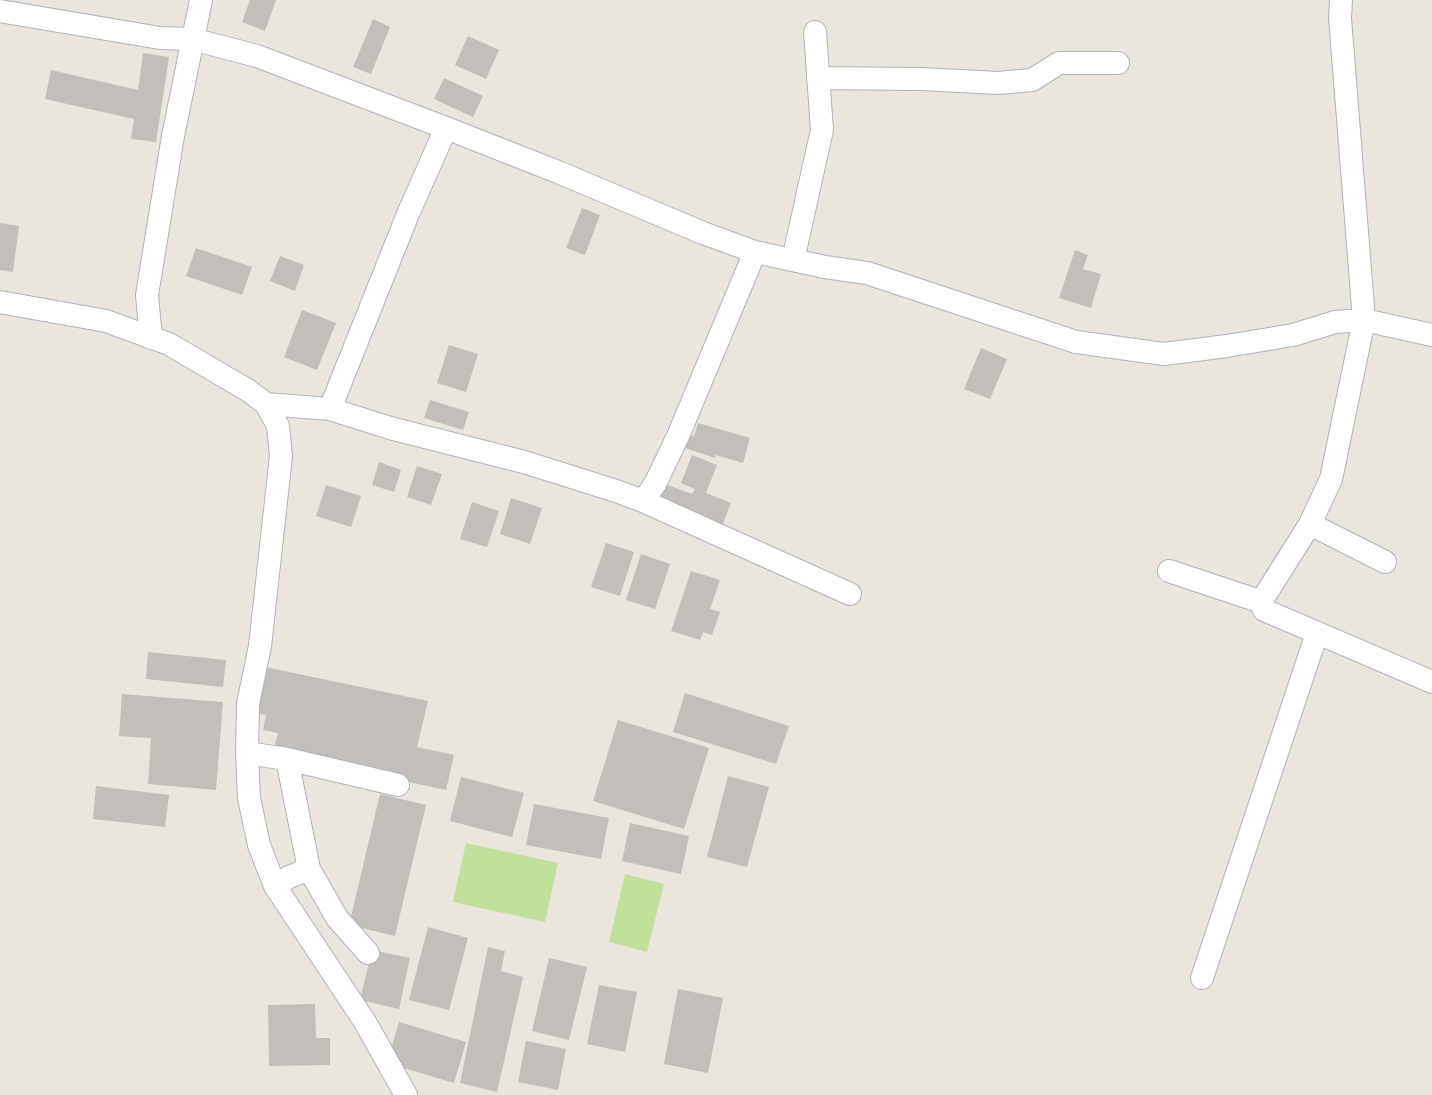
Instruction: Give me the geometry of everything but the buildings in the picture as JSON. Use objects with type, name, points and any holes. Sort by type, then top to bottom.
[{"type":"street","points":[[151,338],[148,295],[173,136],[201,0]]},
{"type":"street","points":[[1341,0],[1340,18],[1364,320],[1331,479],[1310,524],[1262,602],[1264,610],[1432,682]]},
{"type":"street","points":[[0,11],[160,38],[192,39],[257,56],[558,172],[703,233],[755,252],[825,267],[867,274],[1076,342],[1164,354],[1227,346],[1293,334],[1335,322],[1364,320],[1432,335]]},
{"type":"street","points":[[794,260],[822,130],[815,32]]},
{"type":"street","points":[[818,78],[921,79],[998,83],[1032,80],[1059,63],[1118,63]]},
{"type":"street","points":[[330,409],[408,214],[446,128]]},
{"type":"street","points":[[643,502],[655,484],[678,436],[755,252]]},
{"type":"street","points":[[0,302],[106,321],[169,344],[220,373],[266,404],[278,426],[281,456],[260,646],[248,704],[247,753],[249,798],[259,845],[275,886],[365,1022],[406,1095]]},
{"type":"street","points":[[266,404],[330,409],[390,428],[524,462],[643,502],[850,594]]},
{"type":"street","points":[[1310,524],[1385,562]]},
{"type":"street","points":[[1169,571],[1262,602]]},
{"type":"street","points":[[1202,978],[1317,633]]},
{"type":"street","points":[[247,753],[287,759],[398,785]]},
{"type":"street","points":[[287,759],[309,870],[337,918],[368,953]]},
{"type":"street","points":[[275,886],[289,877],[309,870]]},
{"type":"green space","points":[[466,843],[558,863],[545,922],[453,902]]},
{"type":"green space","points":[[625,874],[664,884],[647,952],[609,942]]}]
